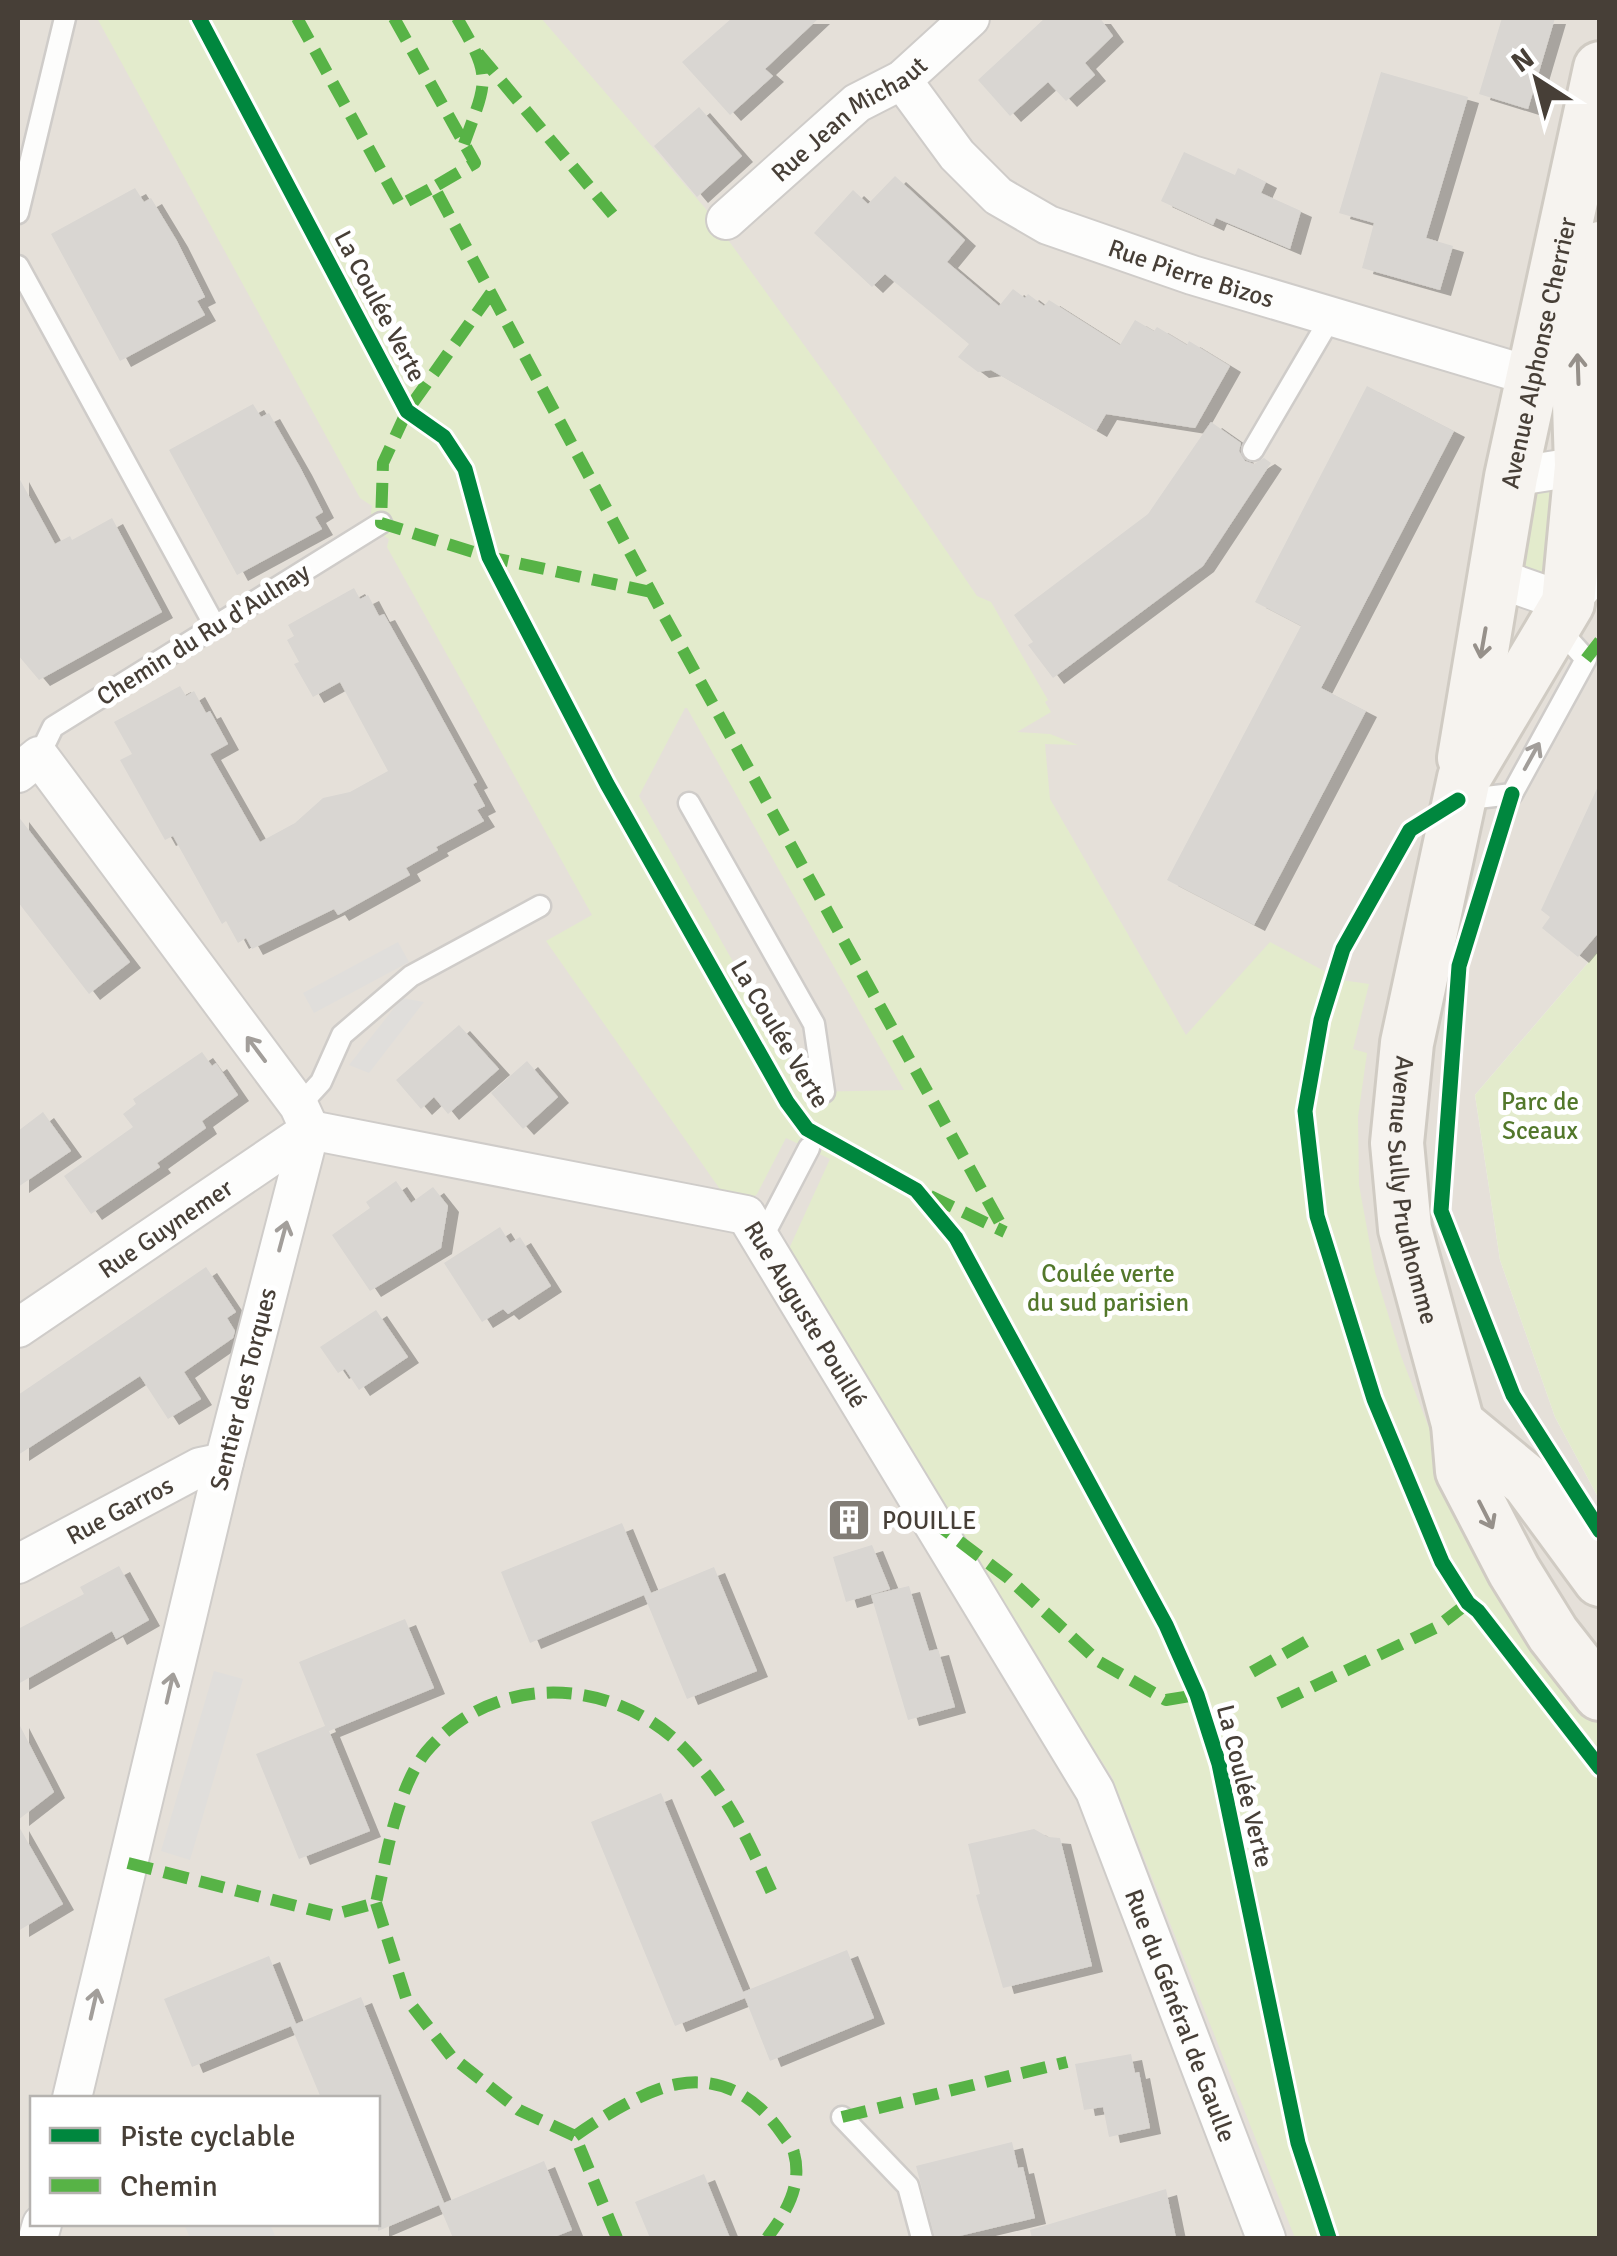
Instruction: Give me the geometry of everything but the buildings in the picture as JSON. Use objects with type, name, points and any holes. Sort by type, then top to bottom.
[{"type":"main road","name":"Avenue Alphonse Cherrier","points":[[1461,789],[1511,478],[1600,68]]},
{"type":"main road","name":"Avenue Alphonse Cherrier","points":[[1461,789],[1574,598],[1590,465],[1577,342],[1600,248]]},
{"type":"main road","name":"Avenue Sully Prudhomme","points":[[1461,789],[1408,1043],[1397,1143],[1404,1228],[1458,1424],[1462,1471],[1514,1571],[1553,1634],[1600,1694]]},
{"type":"main road","points":[[1458,1424],[1528,1482],[1600,1580]]},
{"type":"street","name":"Rue Jean Michaut","points":[[726,220],[857,103],[902,80],[970,18]]},
{"type":"street","name":"Rue Pierre Bizos","points":[[902,80],[957,155],[998,196],[1048,226],[1192,276],[1534,377]]},
{"type":"street","points":[[1511,478],[1590,465]]},
{"type":"street","points":[[1494,576],[1574,598]]},
{"type":"street","points":[[28,765],[304,1118]]},
{"type":"street","name":"Rue Auguste Pouillé","points":[[304,1118],[746,1215],[1094,1791]]},
{"type":"street","name":"Rue Guynemer","points":[[18,1328],[304,1118]]},
{"type":"street","name":"Sentier des Torques","points":[[72,2096],[304,1118]]},
{"type":"street","name":"Rue Garros","points":[[18,1564],[200,1467],[224,1462]]},
{"type":"street","name":"Rue du Général de Gaulle","points":[[1094,1791],[1266,2238]]},
{"type":"lane","points":[[18,213],[65,18]]},
{"type":"lane","points":[[18,266],[216,626]]},
{"type":"lane","points":[[1252,450],[1330,317]]},
{"type":"lane","name":"Chemin du Ru d'Aulnay","points":[[28,765],[53,728],[380,523]]},
{"type":"lane","points":[[689,803],[814,1024],[824,1092]]},
{"type":"lane","points":[[304,1118],[342,1034],[412,976],[540,906]]},
{"type":"lane","points":[[760,1240],[809,1148]]},
{"type":"lane","points":[[842,2117],[908,2186],[922,2238]]},
{"type":"shaded area","points":[[18,18],[1599,18],[1599,950],[1475,1095],[1500,1260],[1555,1417],[1599,1499],[1599,2238],[18,2238]]},
{"type":"shaded area","points":[[398,942],[409,962],[314,1013],[303,993]]},
{"type":"shaded area","points":[[402,998],[424,1002],[369,1073],[349,1065]]},
{"type":"shaded area","points":[[214,1671],[243,1679],[190,1860],[161,1851]]},
{"type":"shaded area","points":[[185,2226],[271,2226],[276,2238],[190,2238]]},
{"type":"green space","name":"Coulée verte du sud parisien","points":[[97,18],[541,18],[705,208],[838,392],[977,596],[991,602],[1048,700],[1045,702],[1051,712],[1017,732],[1050,734],[1078,745],[1045,744],[1050,799],[1186,1035],[1270,942],[1341,980],[1369,984],[1353,1049],[1367,1053],[1358,1117],[1359,1185],[1375,1272],[1401,1356],[1445,1469],[1599,1717],[1599,2238],[1295,2238],[1112,1777],[818,1325],[800,1277],[798,1260],[788,1251],[830,1159],[786,1138],[757,1194],[736,1212],[546,941],[592,915],[387,547],[389,539],[373,526],[372,506],[360,498]],"holes":[[[687,708],[904,1090],[807,1092],[639,796]]]},
{"type":"green space","points":[[1546,490],[1560,496],[1551,567],[1536,574],[1522,566],[1530,498]]},
{"type":"green space","name":"Parc de Sceaux","points":[[1599,950],[1599,1499],[1555,1417],[1500,1260],[1475,1095]]},
{"type":"marked path","points":[[297,18],[400,205],[434,187],[663,614],[1005,1232]]},
{"type":"marked path","points":[[394,18],[475,163],[434,187]]},
{"type":"marked path","points":[[457,18],[477,54],[483,80],[464,144]]},
{"type":"marked path","points":[[478,53],[614,216]]},
{"type":"marked path","points":[[491,293],[407,411],[383,463],[381,523],[489,557],[651,592]]},
{"type":"marked path","points":[[1586,659],[1600,641]]},
{"type":"marked path","points":[[930,1196],[1005,1232]]},
{"type":"marked path","points":[[930,1519],[1008,1578],[1098,1661],[1166,1700],[1197,1695]]},
{"type":"marked path","points":[[1279,1703],[1437,1627],[1468,1603]]},
{"type":"marked path","points":[[1252,1672],[1307,1641]]},
{"type":"marked path","points":[[128,1863],[332,1915],[376,1903],[400,1804],[426,1752],[455,1725],[488,1706],[523,1695],[560,1693],[597,1698],[632,1711],[665,1731],[719,1791],[773,1895]]},
{"type":"marked path","points":[[376,1903],[406,1998],[451,2056],[519,2110],[575,2136],[617,2238]]},
{"type":"marked path","points":[[842,2117],[1067,2062]]},
{"type":"marked path","points":[[575,2136],[625,2105],[666,2087],[709,2083],[738,2092],[762,2110],[794,2153],[794,2188],[767,2238]]},
{"type":"cycle path","name":"La Coulée Verte","points":[[199,18],[407,411],[444,437],[465,469],[489,557],[607,784],[787,1102],[807,1129],[916,1190],[956,1238],[1166,1625],[1197,1695],[1219,1764],[1298,2143],[1329,2238]]},
{"type":"cycle path","points":[[1512,794],[1459,966],[1441,1211],[1513,1395],[1600,1531]]},
{"type":"cycle path","points":[[1458,800],[1410,830],[1343,949],[1321,1020],[1305,1111],[1317,1216],[1374,1399],[1442,1562],[1468,1603],[1600,1768]]},
{"type":"place","name":"POUILLE","points":[[849,1520]]}]
